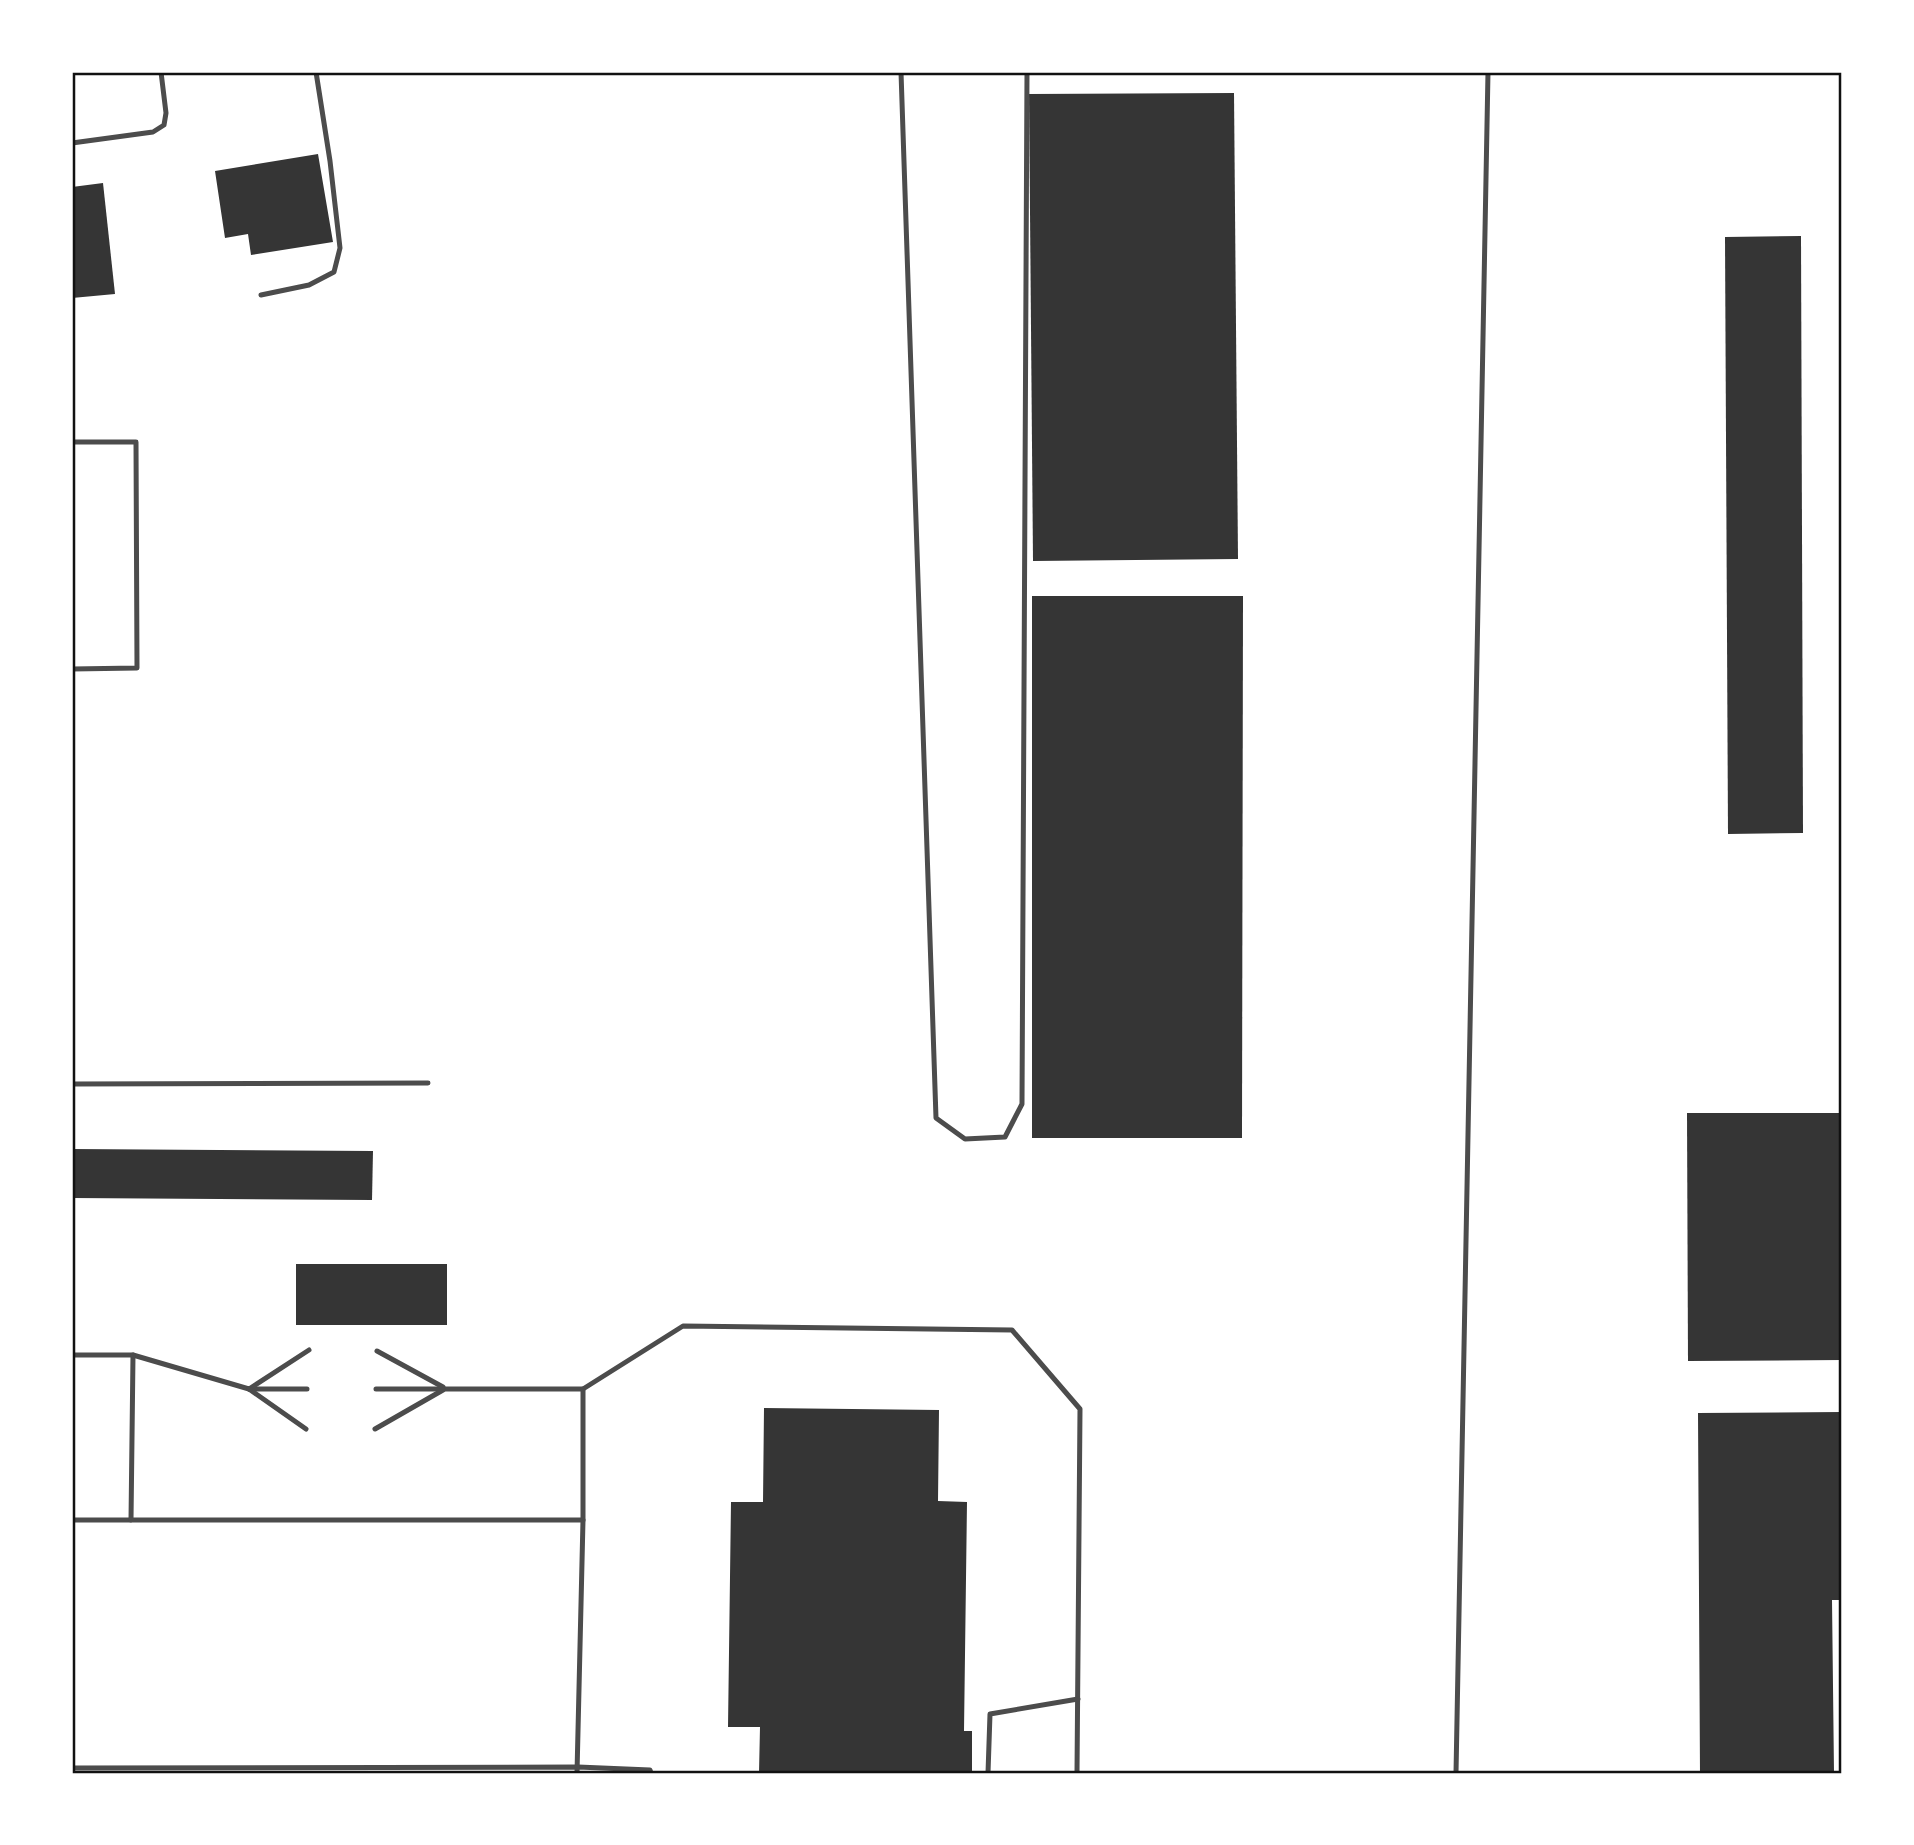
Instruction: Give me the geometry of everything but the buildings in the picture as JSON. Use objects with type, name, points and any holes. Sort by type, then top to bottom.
[{"type":"lane","points":[[72,143],[153,132],[163,125],[166,113],[161,72]]},
{"type":"lane","points":[[261,295],[309,285],[334,272],[340,248],[316,72]]},
{"type":"lane","points":[[901,72],[936,1118],[965,1139],[1005,1137],[1023,1104],[1027,72]]},
{"type":"lane","points":[[1456,1773],[1488,72]]},
{"type":"lane","points":[[72,442],[136,442],[137,668],[72,669]]},
{"type":"lane","points":[[72,1084],[428,1083]]},
{"type":"lane","points":[[376,1390],[583,1389],[683,1326],[1012,1330],[1080,1409],[1077,1773]]},
{"type":"lane","points":[[249,1390],[309,1350]]},
{"type":"lane","points":[[377,1351],[446,1388]]},
{"type":"lane","points":[[72,1355],[132,1355],[249,1390],[307,1389]]},
{"type":"lane","points":[[131,1520],[132,1355]]},
{"type":"lane","points":[[374,1429],[446,1388]]},
{"type":"lane","points":[[577,1770],[583,1389]]},
{"type":"lane","points":[[249,1390],[306,1429]]},
{"type":"lane","points":[[72,1520],[583,1520]]},
{"type":"lane","points":[[988,1773],[990,1714],[1077,1699]]},
{"type":"lane","points":[[72,1768],[650,1770],[651,1773]]}]
